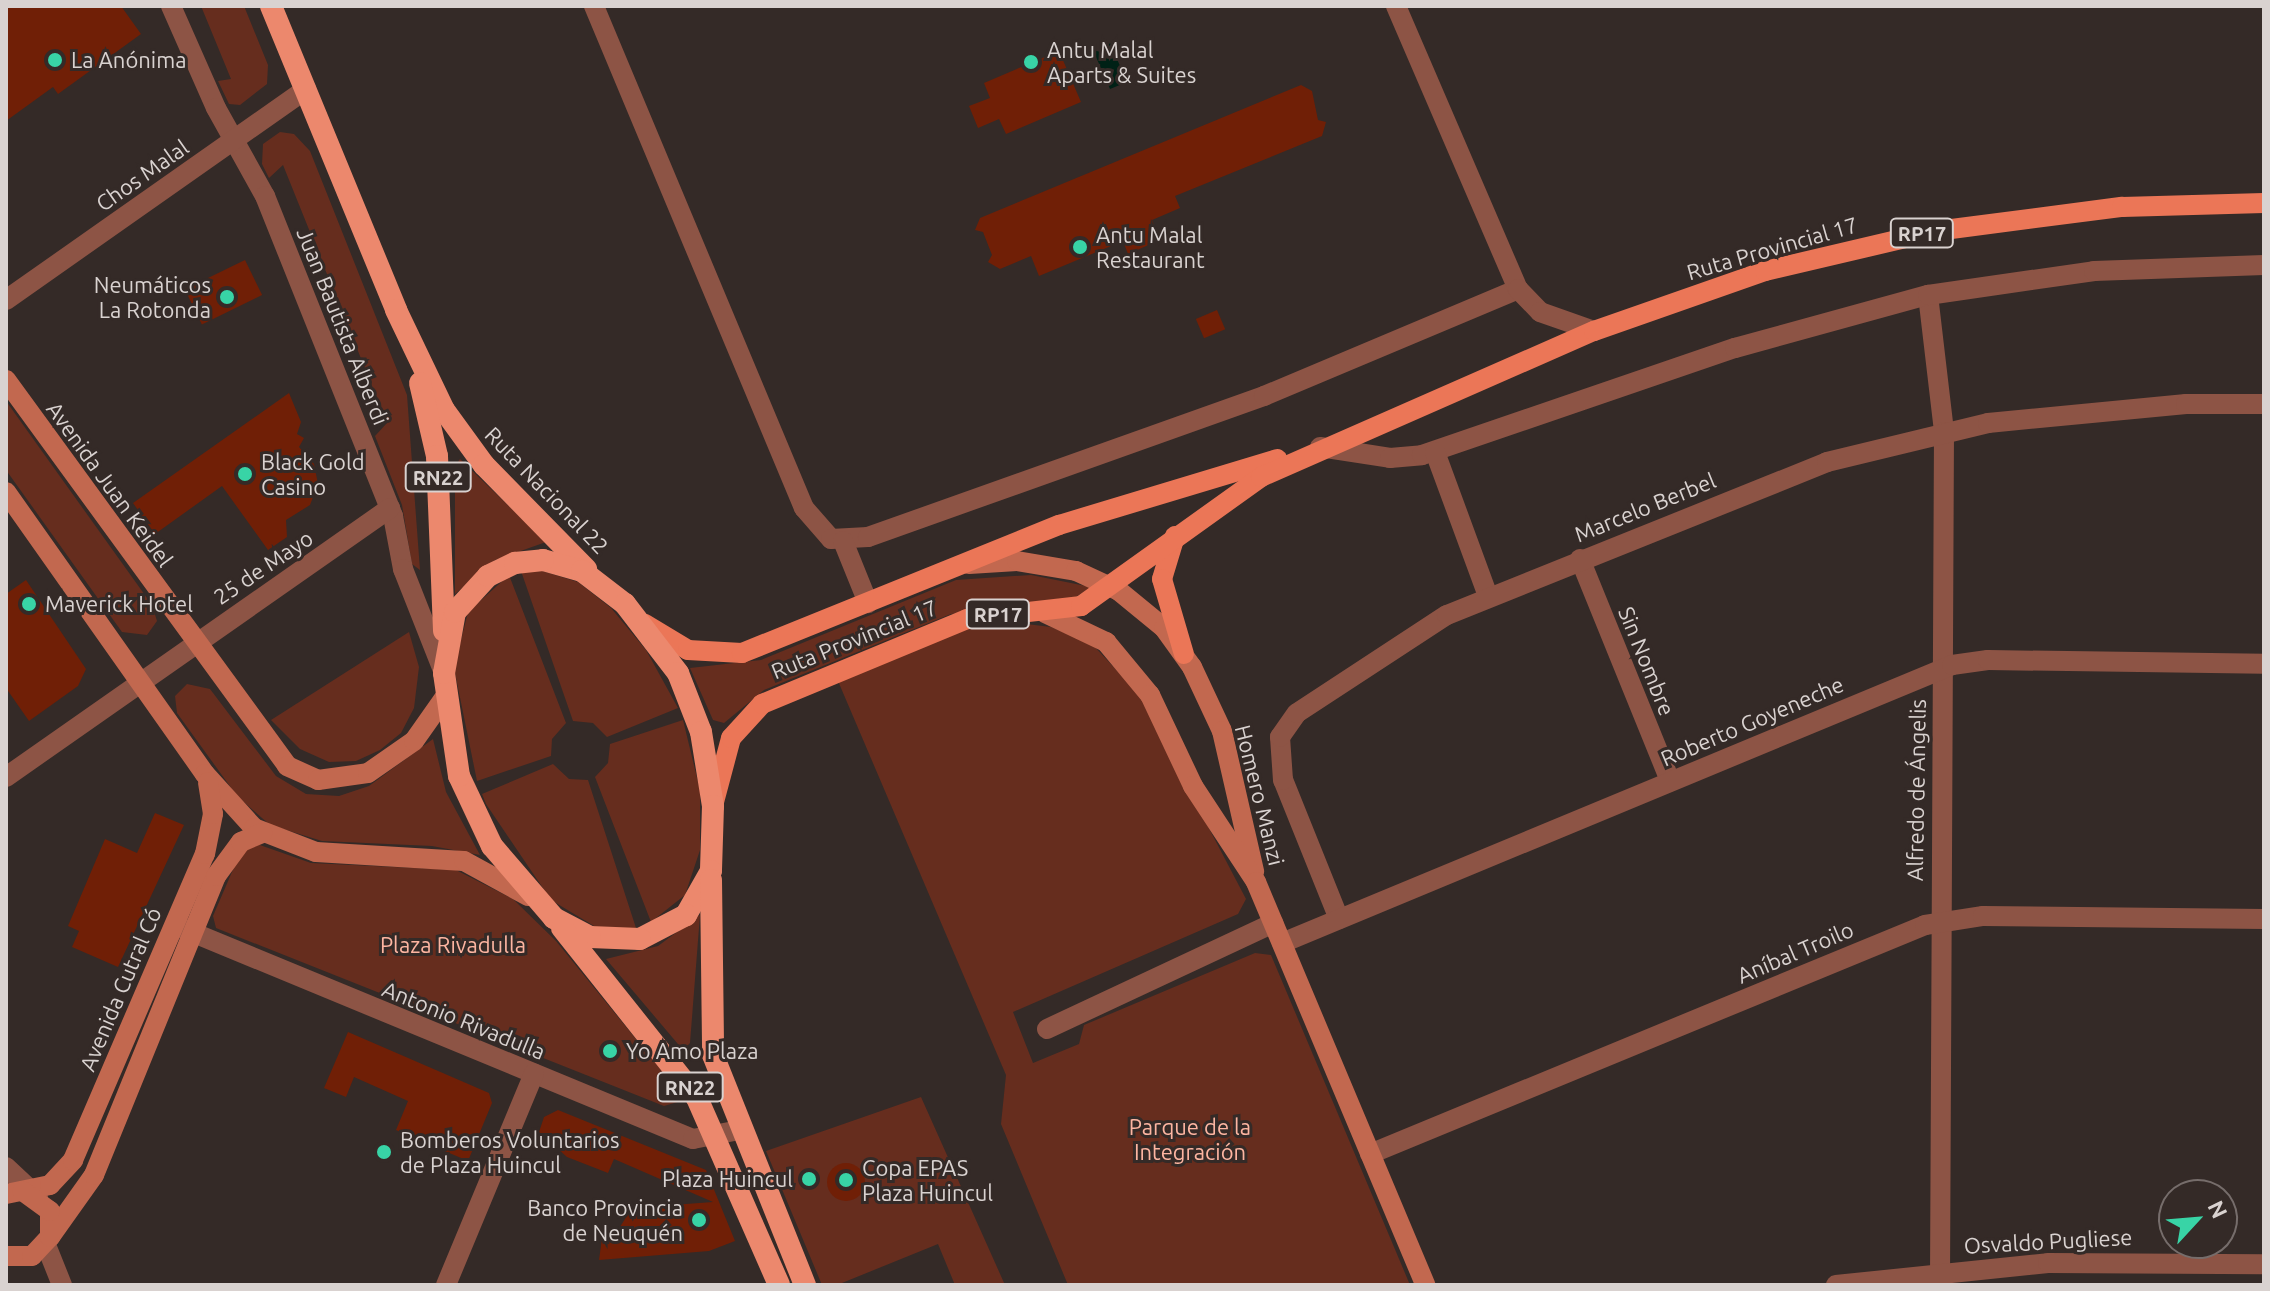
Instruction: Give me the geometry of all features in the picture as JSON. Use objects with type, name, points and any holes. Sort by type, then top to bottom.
[{"type":"highway","name":"Ruta Nacional 22","points":[[271,6],[396,310],[469,447],[595,578]]},
{"type":"highway","name":"Ruta Nacional 22","points":[[396,310],[437,456],[445,650]]},
{"type":"highway","name":"RN22","points":[[779,1285],[717,1138],[670,1058],[506,867],[467,800],[445,697],[445,650],[464,598],[501,568],[543,560],[595,578],[640,621],[695,711],[713,806],[709,1031],[739,1130],[805,1285]]},
{"type":"highway","name":"RN22","points":[[546,910],[590,937],[640,939],[686,915],[711,871]]},
{"type":"main road","name":"Ruta Provincial 17","points":[[640,621],[677,646],[730,656],[1102,510],[1320,447],[1594,331],[1765,271],[1936,231],[2122,207],[2264,203]]},
{"type":"main road","name":"Avenida Juan Keidel","points":[[6,380],[279,759],[318,780],[350,780],[387,762],[422,732],[445,697]]},
{"type":"main road","name":"Ruta Provincial 17","points":[[713,806],[731,738],[762,704],[967,619],[1045,613],[1081,606],[1180,531],[1320,447]]},
{"type":"main road","points":[[6,492],[205,774],[262,833],[316,852],[464,861],[546,910]]},
{"type":"main road","points":[[1180,531],[1167,548],[1162,579],[1184,654]]},
{"type":"main road","name":"Homero Manzi","points":[[954,568],[1032,562],[1110,585],[1154,618],[1184,654],[1228,748],[1256,882]]},
{"type":"main road","name":"Homero Manzi","points":[[1045,613],[1091,632],[1131,667],[1199,795],[1256,882],[1425,1285]]},
{"type":"main road","name":"Avenida Cutral Có","points":[[48,1241],[94,1175],[182,928],[211,832],[214,803],[205,774]]},
{"type":"main road","name":"Avenida Cutral Có","points":[[24,1193],[56,1181],[73,1160],[182,928],[231,852],[262,833]]},
{"type":"main road","points":[[6,1255],[32,1256],[48,1241],[52,1220],[24,1193]]},
{"type":"street","name":"Juan Bautista Alberdi","points":[[171,6],[234,139],[265,196],[390,508],[400,559],[444,673]]},
{"type":"street","points":[[594,6],[804,508],[820,531],[843,541],[1264,396],[1518,289]]},
{"type":"street","points":[[1396,6],[1518,289],[1540,312],[1594,331]]},
{"type":"street","name":"Chos Malal","points":[[6,300],[306,89]]},
{"type":"street","points":[[1320,447],[1390,458],[1435,452],[1748,344],[1928,295],[2094,271],[2264,265]]},
{"type":"street","name":"Alfredo de Ángelis","points":[[1928,295],[1944,432],[1939,1278]]},
{"type":"street","name":"Marcelo Berbel","points":[[1339,919],[1283,780],[1278,758],[1283,728],[1305,706],[1408,639],[1488,596],[1815,466],[1944,432],[2154,407],[2264,404]]},
{"type":"street","points":[[1435,452],[1488,596]]},
{"type":"street","name":"25 de Mayo","points":[[6,777],[390,508]]},
{"type":"street","points":[[843,541],[868,603]]},
{"type":"street","name":"Sin Nombre","points":[[1580,559],[1670,781]]},
{"type":"street","name":"Roberto Goyeneche","points":[[1282,943],[1941,668],[1988,660],[2264,664]]},
{"type":"street","name":"Aníbal Troilo","points":[[1370,1154],[1939,922],[1983,916],[2264,919]]},
{"type":"street","points":[[1047,1029],[1273,923]]},
{"type":"street","name":"Antonio Rivadulla","points":[[182,928],[693,1139],[717,1138],[739,1130]]},
{"type":"street","points":[[446,1285],[534,1074]]},
{"type":"street","points":[[6,1167],[24,1193]]},
{"type":"street","points":[[48,1241],[62,1285]]},
{"type":"street","name":"Osvaldo Pugliese","points":[[1836,1285],[1939,1278],[2087,1262],[2264,1264]]},
{"type":"green space","points":[[201,6],[244,6],[268,65],[267,84],[240,105],[229,104],[218,81],[231,79]]},
{"type":"green space","points":[[280,132],[294,134],[310,151],[407,395],[420,570],[412,564],[402,505],[375,436],[387,423],[283,165],[269,178],[262,164],[263,144]]},
{"type":"green space","points":[[6,401],[152,605],[157,621],[147,635],[122,632],[6,470]]},
{"type":"green space","points":[[460,459],[546,542],[495,560],[455,594],[455,466]]},
{"type":"green space","points":[[539,570],[578,582],[611,608],[646,650],[678,708],[607,737],[593,723],[573,721],[521,571]]},
{"type":"green space","points":[[509,575],[566,723],[552,739],[551,756],[477,781],[454,668],[468,612]]},
{"type":"green space","points":[[1031,575],[1091,587],[1071,600],[951,614],[764,690],[724,723],[713,720],[690,668],[761,660],[956,580]]},
{"type":"green space","name":"Parque de la Integración","points":[[1011,622],[1051,627],[1093,645],[1138,693],[1246,899],[1238,914],[1013,1012],[1033,1063],[1079,1044],[1084,1025],[1255,953],[1271,955],[1410,1285],[1068,1285],[1001,1124],[1006,1075],[838,681],[968,628]]},
{"type":"green space","points":[[409,632],[419,667],[414,708],[401,733],[380,750],[356,761],[329,762],[300,749],[271,720]]},
{"type":"green space","points":[[187,684],[210,689],[276,776],[306,794],[339,796],[369,786],[433,739],[446,792],[480,855],[432,846],[322,841],[270,825],[237,796],[177,713],[175,696]]},
{"type":"green space","points":[[683,720],[700,790],[700,850],[685,895],[651,922],[595,777],[608,763],[610,744]]},
{"type":"green space","points":[[553,764],[569,779],[588,780],[636,928],[599,929],[551,900],[486,804],[482,794]]},
{"type":"green space","name":"Plaza Rivadulla","points":[[257,844],[311,863],[456,870],[513,899],[556,941],[680,1093],[681,1101],[664,1106],[216,928],[213,916],[241,851]]},
{"type":"green space","points":[[700,915],[690,1043],[683,1050],[606,959],[658,946]]},
{"type":"green space","points":[[921,1097],[1005,1285],[955,1285],[938,1244],[837,1285],[822,1285],[766,1151]]},
{"type":"shaded area","points":[[1110,43],[1127,82],[1110,89],[1093,50],[1104,53]]},
{"type":"building","name":"La Anónima","points":[[6,6],[121,6],[141,34],[58,94],[53,87],[6,121]]},
{"type":"building","points":[[1059,51],[1081,102],[1006,134],[999,119],[978,128],[969,106],[990,98],[984,83]]},
{"type":"building","points":[[1301,85],[1312,91],[1318,120],[1326,122],[1322,136],[1175,196],[1180,208],[1152,220],[1160,240],[1128,254],[1123,241],[1039,276],[1031,256],[1000,269],[988,262],[992,255],[983,232],[975,230],[980,218]]},
{"type":"building","name":"Neumáticos La Rotonda","points":[[245,260],[262,295],[202,324],[185,289]]},
{"type":"building","points":[[1217,310],[1225,329],[1204,338],[1196,319]]},
{"type":"building","name":"Black Gold Casino","points":[[289,393],[301,422],[297,434],[304,438],[299,447],[314,464],[318,484],[310,505],[286,520],[287,537],[268,550],[222,486],[155,534],[133,503]]},
{"type":"building","points":[[26,580],[86,669],[78,686],[29,721],[6,688],[6,594]]},
{"type":"building","points":[[155,813],[184,825],[118,967],[72,947],[79,931],[68,926],[105,839],[137,853]]},
{"type":"building","points":[[348,1032],[489,1093],[492,1103],[468,1161],[396,1130],[408,1101],[354,1077],[346,1097],[324,1088]]},
{"type":"building","points":[[558,1110],[706,1170],[735,1241],[709,1251],[599,1260],[603,1231],[618,1230],[632,1208],[713,1202],[614,1159],[608,1173],[567,1157],[539,1132],[544,1117]]},
{"type":"building","name":"Copa EPAS Plaza Huincul","points":[[846,1163],[860,1168],[865,1182],[860,1196],[846,1201],[832,1196],[827,1182],[832,1168]]},
{"type":"place","name":"La Anónima","points":[[55,60]]},
{"type":"place","name":"Antu Malal Aparts & Suites","points":[[1031,62]]},
{"type":"place","name":"Antu Malal Restaurant","points":[[1080,247]]},
{"type":"place","name":"Neumáticos La Rotonda","points":[[227,297]]},
{"type":"place","name":"Black Gold Casino","points":[[245,474]]},
{"type":"place","name":"Maverick Hotel","points":[[29,604]]},
{"type":"place","name":"Yo Amo Plaza","points":[[610,1051]]},
{"type":"place","name":"Bomberos Voluntarios de Plaza Huincul","points":[[384,1152]]},
{"type":"place","name":"Plaza Huincul","points":[[809,1179]]},
{"type":"place","name":"Copa EPAS Plaza Huincul","points":[[846,1180]]},
{"type":"place","name":"Banco Provincia de Neuquén","points":[[699,1220]]}]
